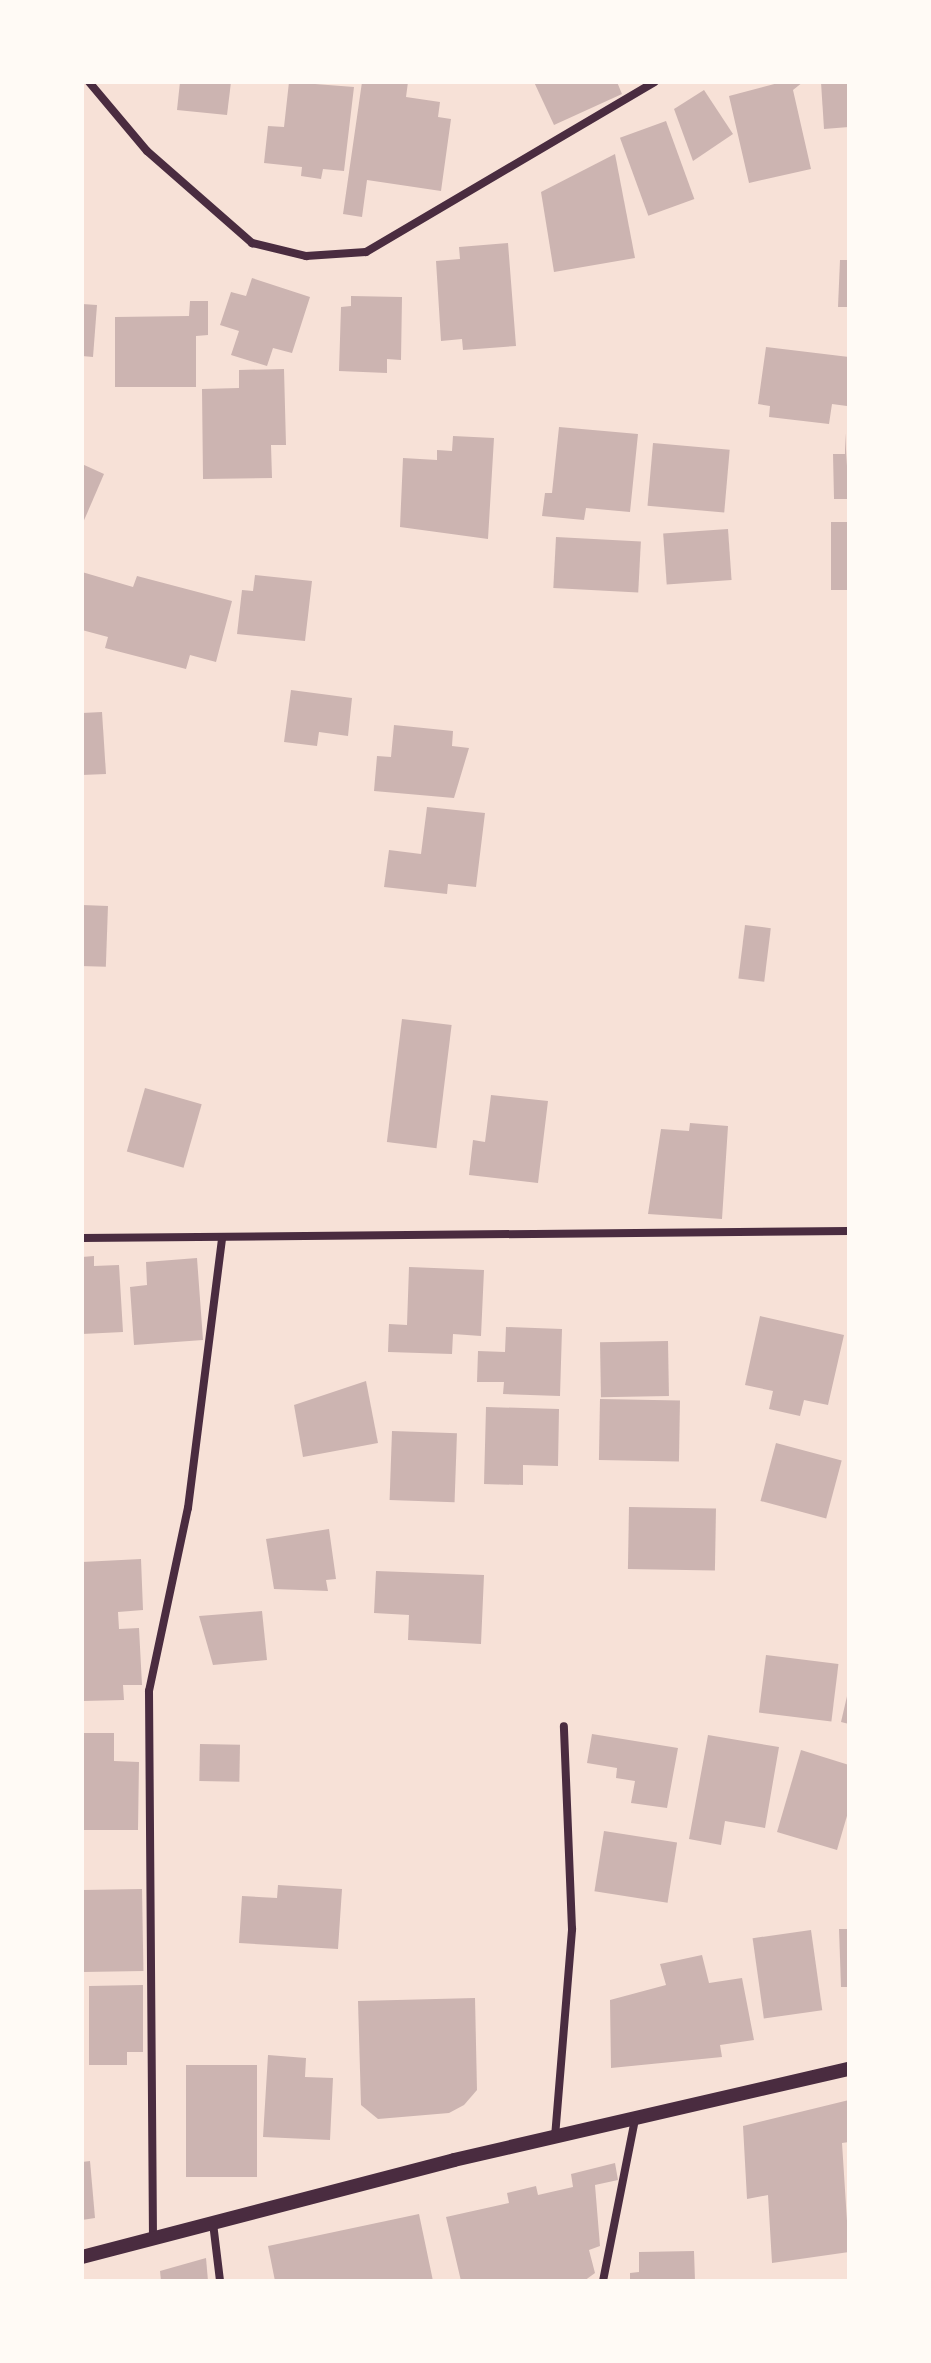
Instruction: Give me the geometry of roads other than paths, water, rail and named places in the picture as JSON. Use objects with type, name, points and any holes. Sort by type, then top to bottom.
[{"type":"street","points":[[89,82],[147,151],[252,243],[306,256],[366,252],[655,82]]},
{"type":"street","points":[[82,1238],[849,1231]]},
{"type":"street","points":[[153,2238],[149,1691],[188,1508],[222,1238]]},
{"type":"street","points":[[555,2137],[572,1929],[564,1726]]},
{"type":"street","points":[[82,2257],[555,2137],[849,2069]]},
{"type":"street","points":[[603,2281],[635,2119]]},
{"type":"street","points":[[213,2223],[220,2281]]}]
